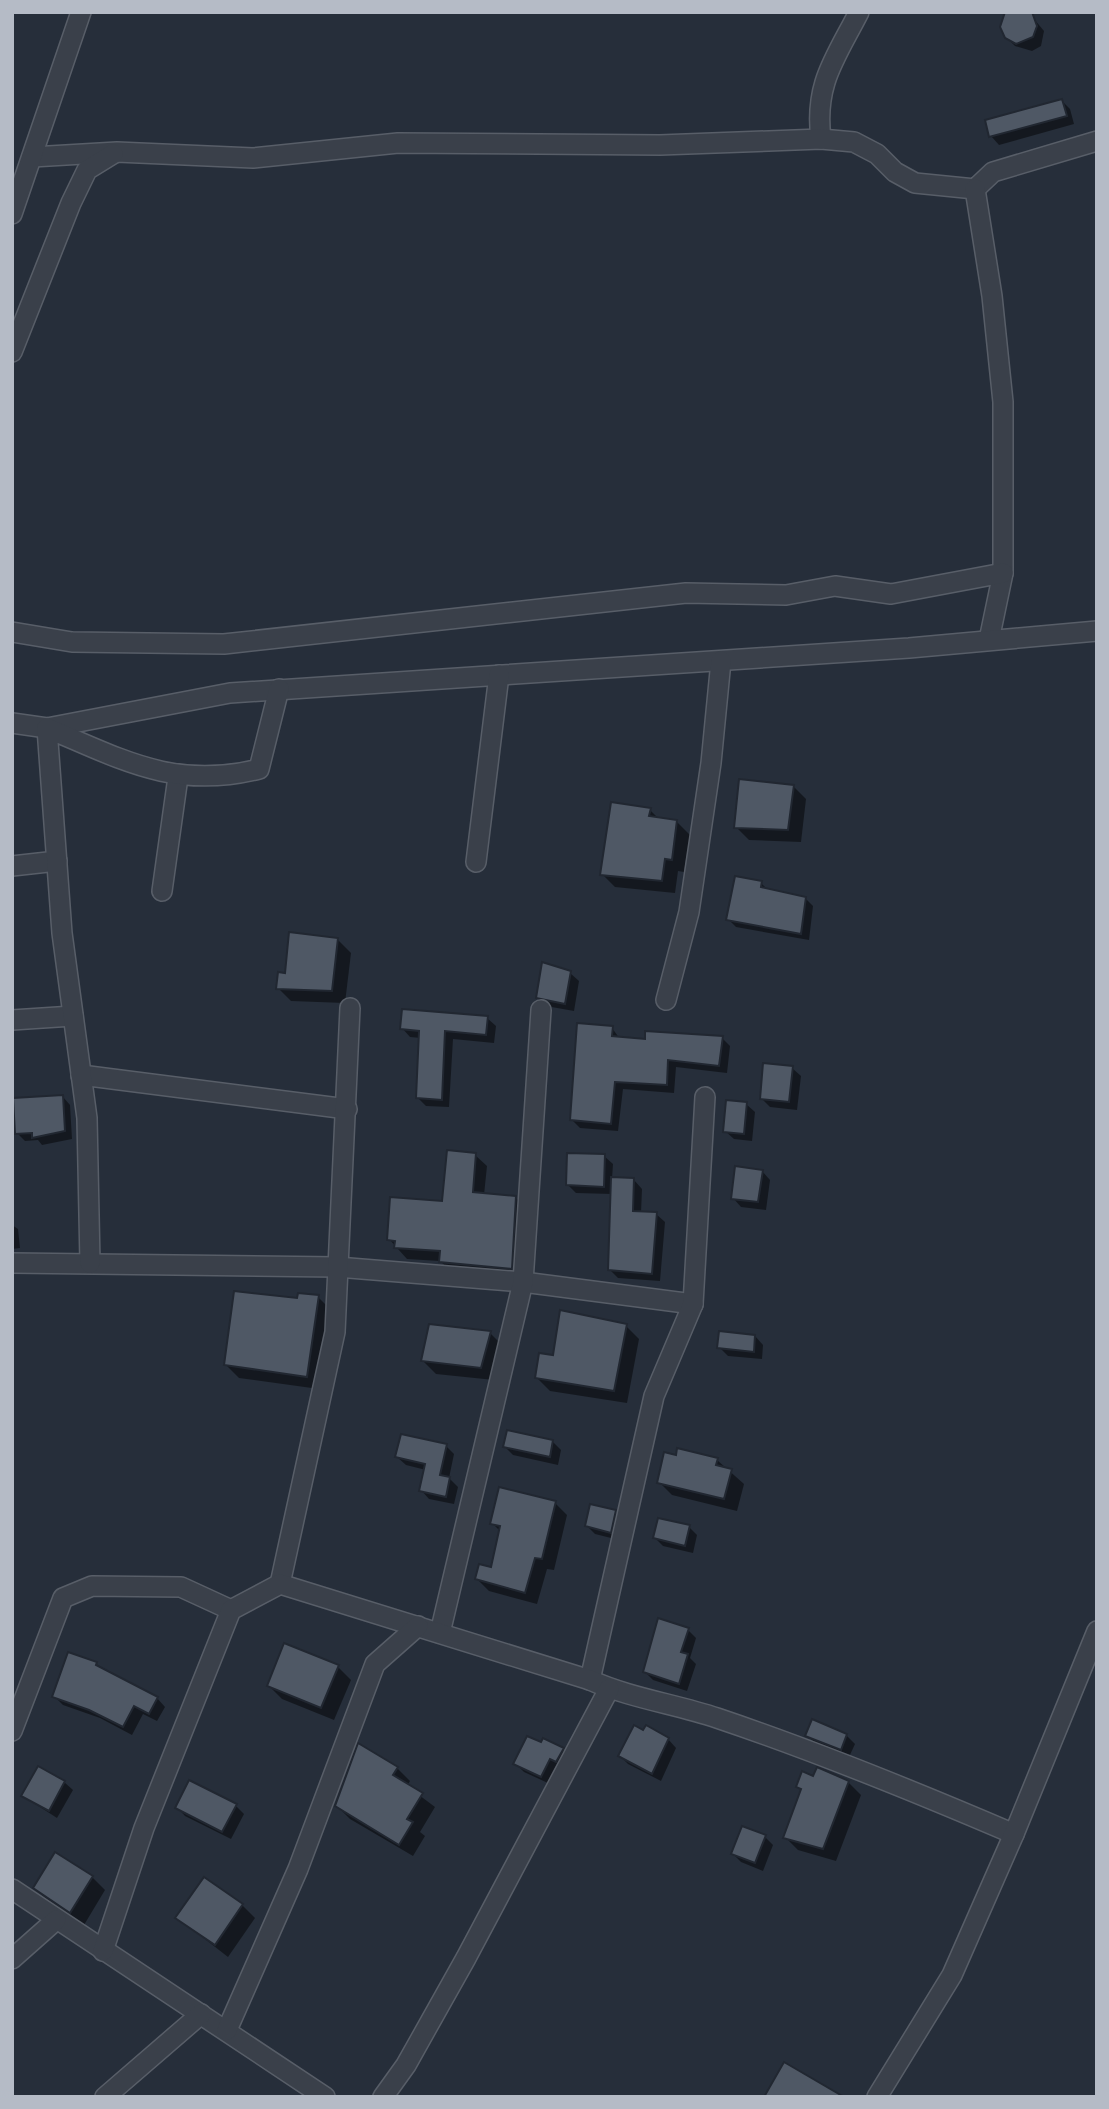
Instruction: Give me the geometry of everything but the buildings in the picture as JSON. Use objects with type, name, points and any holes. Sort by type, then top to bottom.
[{"type":"street","points":[[12,214],[81,12]]},
{"type":"street","points":[[821,139],[818,111],[827,72],[859,12]]},
{"type":"street","points":[[32,157],[117,152],[253,158],[398,143],[660,145],[821,139],[854,142],[877,154],[895,172],[915,183],[975,189],[993,172],[1097,141]]},
{"type":"street","points":[[12,352],[71,203],[87,170],[117,152]]},
{"type":"street","points":[[975,189],[992,296],[1003,402],[1003,573],[989,640]]},
{"type":"street","points":[[12,632],[72,642],[224,644],[686,593],[786,595],[835,586],[891,594],[1003,573]]},
{"type":"street","points":[[47,728],[230,693],[721,661],[1097,631]]},
{"type":"street","points":[[666,1000],[689,912],[711,763],[721,661]]},
{"type":"street","points":[[475,862],[499,675]]},
{"type":"street","points":[[12,723],[47,728],[134,764],[178,777],[237,775],[259,769],[279,689]]},
{"type":"street","points":[[47,728],[57,861],[87,1118],[90,1263]]},
{"type":"street","points":[[162,891],[178,777]]},
{"type":"street","points":[[12,866],[57,861]]},
{"type":"street","points":[[280,1584],[335,1332],[350,1008]]},
{"type":"street","points":[[440,1633],[523,1282],[541,1010]]},
{"type":"street","points":[[12,1020],[73,1016]]},
{"type":"street","points":[[81,1075],[347,1109]]},
{"type":"street","points":[[590,1680],[654,1396],[693,1304],[705,1097]]},
{"type":"street","points":[[12,1264],[337,1267],[523,1282],[693,1304]]},
{"type":"street","points":[[103,1951],[144,1828],[231,1610],[280,1584],[590,1680],[609,1689],[703,1713],[852,1765],[1014,1833]]},
{"type":"street","points":[[12,1731],[63,1598],[92,1586],[181,1587],[231,1610]]},
{"type":"street","points":[[227,2030],[298,1869],[375,1664],[418,1626]]},
{"type":"street","points":[[877,2097],[952,1975],[1096,1635]]},
{"type":"street","points":[[383,2097],[406,2066],[466,1958],[609,1689]]},
{"type":"street","points":[[12,1889],[325,2097]]},
{"type":"street","points":[[12,1959],[56,1920]]},
{"type":"street","points":[[105,2097],[201,2014]]}]
